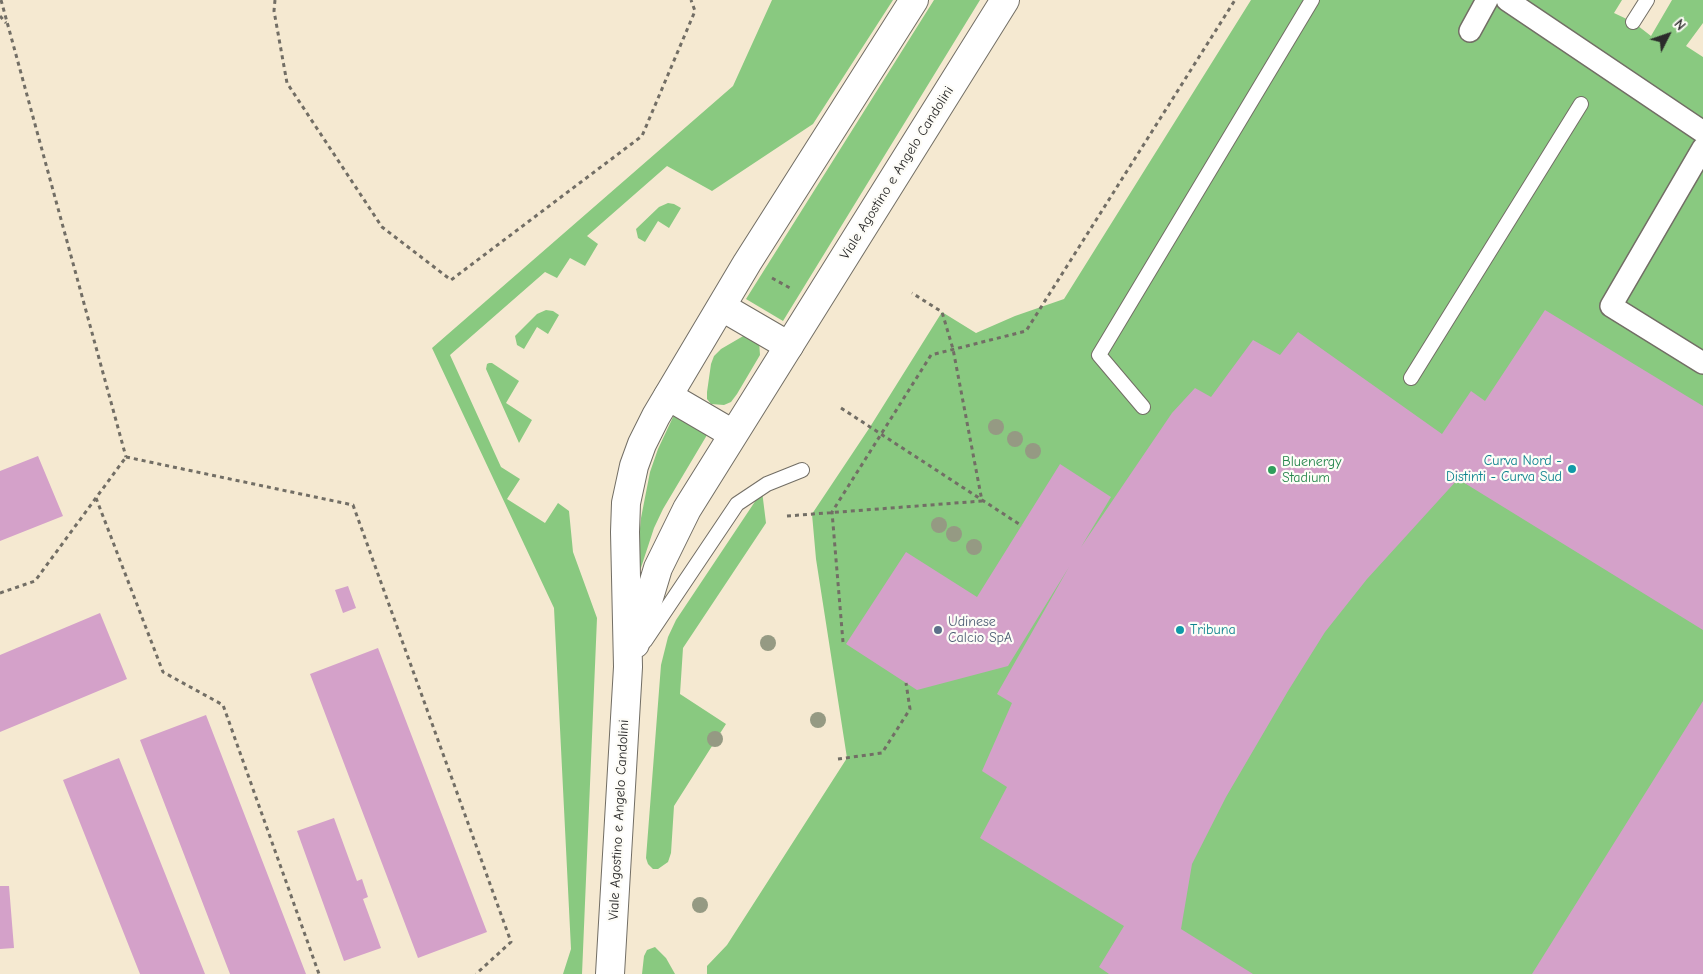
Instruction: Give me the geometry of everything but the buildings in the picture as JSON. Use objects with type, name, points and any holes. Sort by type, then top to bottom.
[{"type":"street","name":"Viale Agostino e Angelo Candolini","points":[[610,974],[628,667],[626,503],[634,466],[642,444],[668,396],[914,0]]},
{"type":"street","name":"Viale Agostino e Angelo Candolini","points":[[628,667],[658,568],[687,509],[1005,0]]},
{"type":"street","points":[[1470,31],[1487,0]]},
{"type":"street","points":[[1507,0],[1703,132]]},
{"type":"street","points":[[1703,148],[1611,306],[1703,363]]},
{"type":"street","points":[[722,307],[789,346]]},
{"type":"street","points":[[668,396],[733,434]]},
{"type":"lane","points":[[1143,406],[1099,355],[1312,0]]},
{"type":"lane","points":[[1633,22],[1647,0]]},
{"type":"lane","points":[[1411,378],[1581,104]]},
{"type":"lane","points":[[628,667],[737,504],[767,484],[802,470]]},
{"type":"path","points":[[0,0],[126,457]]},
{"type":"path","points":[[275,0],[274,11],[287,83],[382,227],[451,280],[642,136],[695,11],[691,0]]},
{"type":"path","points":[[843,642],[832,512],[931,355],[1026,331],[1235,0]]},
{"type":"path","points":[[0,16],[7,24]]},
{"type":"path","points":[[770,277],[792,290]]},
{"type":"path","points":[[912,293],[942,312],[953,349],[982,501]]},
{"type":"path","points":[[841,408],[1022,526]]},
{"type":"path","points":[[0,593],[35,581],[126,457]]},
{"type":"path","points":[[126,457],[353,505],[511,942],[476,974]]},
{"type":"path","points":[[96,498],[163,672],[223,704],[319,974]]},
{"type":"path","points":[[787,516],[982,501]]},
{"type":"path","points":[[838,759],[882,753],[910,710],[906,683]]},
{"type":"green space","points":[[772,0],[893,0],[813,124],[712,191],[667,166],[587,236],[598,244],[585,266],[570,258],[557,278],[545,272],[450,355],[501,467],[520,479],[507,499],[545,523],[558,503],[569,511],[573,552],[597,618],[582,974],[563,974],[571,949],[554,608],[432,348],[733,86]]},
{"type":"green space","points":[[934,0],[980,0],[783,321],[746,299]]},
{"type":"green space","name":"Bluenergy Stadium","points":[[1251,0],[1622,0],[1614,13],[1633,22],[1651,36],[1672,0],[1703,0],[1703,23],[1686,46],[1703,57],[1703,974],[707,974],[707,966],[727,945],[847,758],[816,559],[812,514],[870,427],[942,312],[976,333],[1015,316],[1064,299]]},
{"type":"green space","points":[[668,203],[681,208],[669,228],[658,221],[645,242],[638,238],[636,229],[659,207]]},
{"type":"green space","points":[[546,310],[553,311],[559,315],[548,334],[537,327],[524,349],[517,345],[515,336],[537,314]]},
{"type":"green space","points":[[745,335],[759,341],[760,355],[731,402],[724,405],[711,404],[707,399],[707,392],[714,356],[721,349]]},
{"type":"green space","points":[[489,363],[492,363],[519,381],[506,403],[532,420],[519,443],[486,369]]},
{"type":"green space","points":[[674,415],[707,435],[663,509],[654,528],[634,589],[641,518],[650,472],[658,449]]},
{"type":"green space","points":[[762,491],[766,523],[683,648],[680,694],[726,724],[674,806],[671,853],[668,862],[658,869],[653,869],[648,864],[646,858],[661,665],[668,637],[676,620]]},
{"type":"green space","points":[[655,947],[666,958],[675,974],[642,974],[644,956],[647,950]]},
{"type":"place","name":"Curva Nord - Distinti - Curva Sud","points":[[1572,469]]},
{"type":"place","name":"Bluenergy Stadium","points":[[1272,470]]},
{"type":"place","name":"Udinese Calcio SpA","points":[[938,630]]},
{"type":"place","name":"Tribuna","points":[[1180,630]]}]
